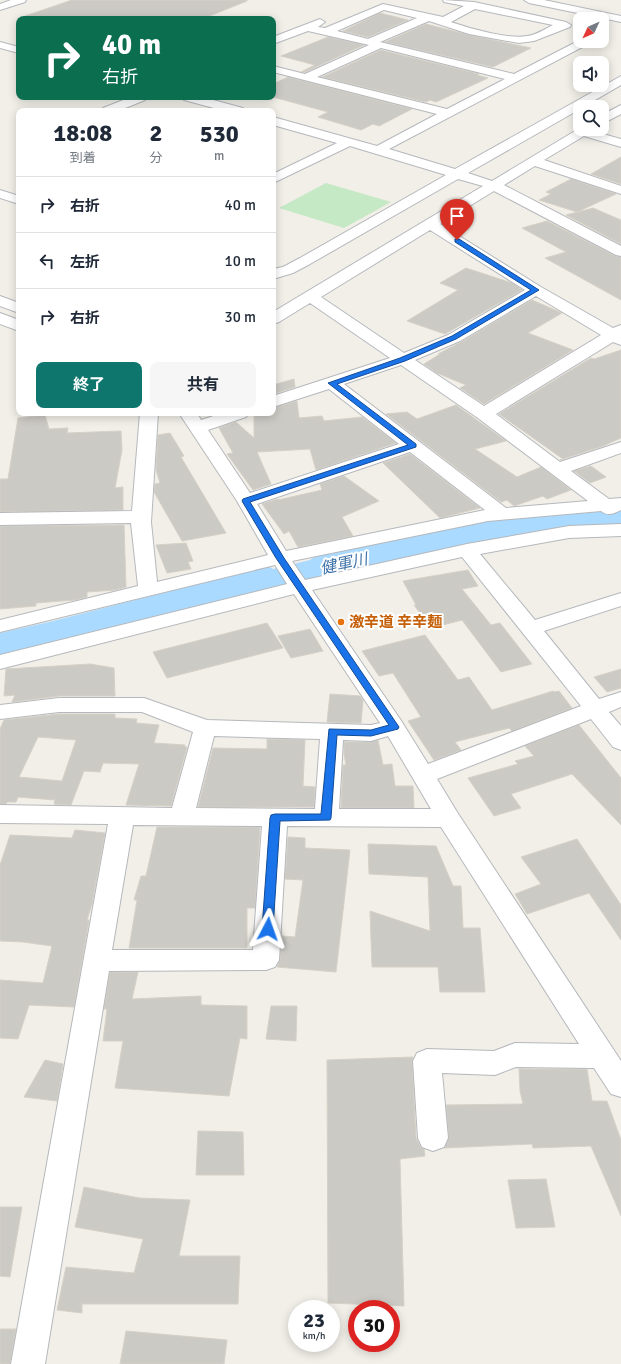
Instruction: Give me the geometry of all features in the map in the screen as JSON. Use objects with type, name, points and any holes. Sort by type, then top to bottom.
[{"type":"street","points":[[0,7],[21,0]]},
{"type":"street","points":[[389,9],[409,0]]},
{"type":"street","points":[[529,0],[621,19]]},
{"type":"street","points":[[414,14],[441,2],[474,6],[573,27]]},
{"type":"street","points":[[444,21],[474,6]]},
{"type":"street","points":[[325,32],[383,7],[444,21],[450,25],[513,40],[532,39],[563,25]]},
{"type":"street","points":[[276,70],[307,77],[324,76],[371,46],[428,17]]},
{"type":"street","points":[[276,40],[328,18]]},
{"type":"street","points":[[609,29],[621,23]]},
{"type":"street","points":[[307,27],[371,46]]},
{"type":"street","points":[[341,36],[326,42],[371,46],[428,57],[515,78]]},
{"type":"street","points":[[0,45],[16,49]]},
{"type":"street","points":[[428,57],[447,48]]},
{"type":"street","points":[[378,150],[573,48]]},
{"type":"street","points":[[276,60],[278,59],[324,76],[342,93],[359,98],[392,99],[448,113]]},
{"type":"street","points":[[276,79],[290,73]]},
{"type":"street","points":[[276,273],[288,270],[304,262],[621,80]]},
{"type":"street","points":[[114,108],[133,100]]},
{"type":"street","points":[[222,100],[234,108]]},
{"type":"street","points":[[609,116],[621,109]]},
{"type":"street","points":[[276,122],[458,173],[494,185],[621,252]]},
{"type":"street","points":[[276,316],[431,224],[574,136]]},
{"type":"street","points":[[601,136],[621,143]]},
{"type":"street","points":[[276,178],[348,142]]},
{"type":"street","points":[[533,161],[621,190]]},
{"type":"street","points":[[0,194],[16,199]]},
{"type":"street","points":[[431,224],[536,290],[618,335]]},
{"type":"street","points":[[276,401],[403,360],[454,338],[536,290]]},
{"type":"street","points":[[309,296],[484,414],[558,469],[613,504],[621,517]]},
{"type":"street","points":[[0,301],[16,307]]},
{"type":"street","points":[[484,414],[618,335]]},
{"type":"street","points":[[332,383],[502,514]]},
{"type":"street","points":[[148,589],[142,517],[149,416]]},
{"type":"street","points":[[220,416],[193,420],[246,501],[280,558],[394,727],[448,818],[621,1085]]},
{"type":"street","points":[[246,501],[413,445]]},
{"type":"street","points":[[558,469],[621,447]]},
{"type":"street","points":[[0,626],[280,558],[488,515],[613,504]]},
{"type":"street","points":[[0,519],[142,517]]},
{"type":"street","points":[[0,662],[61,649],[181,616],[300,587],[467,550],[569,532],[621,530]]},
{"type":"street","points":[[467,550],[596,708],[621,742]]},
{"type":"street","points":[[531,628],[621,599]]},
{"type":"street","points":[[423,775],[621,699]]},
{"type":"street","points":[[0,712],[59,705],[144,705],[205,728],[371,733],[394,727]]},
{"type":"street","points":[[182,818],[205,728]]},
{"type":"street","points":[[326,818],[332,732]]},
{"type":"street","points":[[0,814],[182,818],[448,818]]},
{"type":"street","points":[[28,1364],[122,816]]},
{"type":"street","points":[[97,961],[266,960],[275,818]]},
{"type":"street","points":[[433,1138],[427,1061],[496,1063],[515,1055],[602,1056]]},
{"type":"green space","points":[[326,183],[391,202],[344,228],[279,208]]},
{"type":"water","name":"健軍川","points":[[621,506],[621,526],[573,529],[0,659],[0,633],[53,621],[268,566],[273,569],[310,560],[314,557],[327,553],[488,521]]},
{"type":"building","points":[[72,0],[247,0],[210,16],[25,16]]},
{"type":"building","points":[[380,13],[408,20],[368,37],[343,31]]},
{"type":"building","points":[[426,24],[531,48],[493,67],[385,42]]},
{"type":"building","points":[[328,37],[364,45],[305,72],[301,72],[315,65],[281,56]]},
{"type":"building","points":[[381,50],[479,74],[477,75],[488,78],[436,102],[430,100],[426,102],[322,77]]},
{"type":"building","points":[[288,77],[412,109],[379,126],[373,124],[361,130],[318,117],[328,112],[276,98],[276,83]]},
{"type":"building","points":[[621,157],[621,184],[591,174]]},
{"type":"building","points":[[571,179],[616,194],[577,212],[539,200],[551,194],[546,192]]},
{"type":"building","points":[[593,208],[621,220],[621,244],[566,215]]},
{"type":"building","points":[[547,221],[615,256],[621,257],[621,300],[545,258],[566,252],[522,228]]},
{"type":"building","points":[[466,268],[512,283],[522,290],[445,334],[407,321],[458,290],[440,283]]},
{"type":"building","points":[[532,300],[562,313],[528,333],[573,350],[484,404],[460,388],[466,385],[437,373],[424,364],[440,354],[438,354]]},
{"type":"building","points":[[621,350],[621,438],[603,446],[560,460],[563,459],[499,414],[591,358],[594,359]]},
{"type":"building","points":[[294,379],[295,387],[276,393],[276,384]]},
{"type":"building","points":[[297,401],[299,418],[322,416],[324,421],[362,417],[396,443],[316,470],[310,449],[257,452],[271,484],[253,490],[227,454],[233,453],[219,428],[236,422],[254,438],[254,416],[276,416],[276,407]]},
{"type":"building","points":[[456,405],[506,441],[475,449],[517,477],[541,467],[571,490],[547,499],[543,496],[514,506],[507,500],[501,502],[386,414],[407,412],[417,419]]},
{"type":"building","points":[[45,416],[49,429],[68,428],[67,433],[121,431],[122,450],[115,488],[123,487],[123,510],[0,512],[0,479],[8,479],[18,418]]},
{"type":"building","points":[[170,433],[184,456],[181,457],[226,533],[182,541],[154,492],[155,484],[160,483],[156,470],[158,435]]},
{"type":"building","points":[[410,454],[480,508],[440,518],[383,463]]},
{"type":"building","points":[[591,466],[606,477],[590,483],[574,471]]},
{"type":"building","points":[[344,476],[379,501],[342,517],[353,536],[298,547],[289,531],[284,534],[262,504],[278,499],[322,490],[320,484]]},
{"type":"building","points":[[124,525],[126,587],[115,590],[87,592],[87,597],[75,600],[36,603],[36,606],[0,609],[0,526]]},
{"type":"building","points":[[186,543],[193,561],[188,562],[191,569],[167,573],[156,545]]},
{"type":"building","points":[[468,570],[478,586],[462,589],[491,625],[500,623],[532,664],[501,672],[462,620],[431,628],[414,605],[416,605],[403,581]]},
{"type":"building","points":[[267,623],[283,648],[167,678],[153,652]]},
{"type":"building","points":[[310,629],[323,651],[291,658],[278,636]]},
{"type":"building","points":[[425,635],[458,680],[469,677],[492,710],[553,691],[559,691],[572,708],[512,731],[509,728],[455,742],[461,750],[434,760],[408,721],[421,717],[393,673],[379,676],[362,651]]},
{"type":"building","points":[[90,664],[114,668],[115,696],[59,696],[12,702],[15,695],[4,696],[6,669]]},
{"type":"building","points":[[621,669],[621,688],[607,692],[594,677]]},
{"type":"building","points":[[330,694],[360,696],[363,700],[361,723],[327,722]]},
{"type":"building","points":[[59,714],[115,714],[115,718],[137,719],[136,723],[159,725],[154,743],[185,745],[185,747],[187,747],[171,806],[126,805],[139,764],[103,763],[100,772],[84,771],[71,805],[54,804],[55,800],[18,797],[16,802],[0,804],[0,729],[4,720]],"holes":[[[38,737],[76,740],[62,781],[19,777]]]},
{"type":"building","points":[[579,725],[621,778],[621,825],[572,774],[511,794],[521,808],[494,816],[468,778],[518,764],[515,761],[534,756],[525,746]]},
{"type":"building","points":[[267,739],[305,740],[303,786],[315,787],[314,807],[198,807],[213,748],[267,749]]},
{"type":"building","points":[[378,740],[383,765],[392,764],[395,786],[413,786],[414,808],[341,808],[343,765],[346,765],[344,742],[371,742]]},
{"type":"building","points":[[157,827],[260,827],[255,908],[247,908],[247,948],[129,948],[137,900],[134,900],[141,876],[146,876]]},
{"type":"building","points":[[75,830],[105,833],[92,904],[87,920],[89,920],[74,1007],[29,1005],[18,1039],[0,1038],[0,980],[43,983],[52,946],[23,942],[0,941],[0,865],[10,835],[72,838]]},
{"type":"building","points":[[288,837],[305,838],[305,848],[350,850],[336,972],[277,967],[280,960],[282,936],[295,937],[303,880],[285,879]]},
{"type":"building","points":[[577,839],[621,905],[621,940],[589,893],[527,914],[515,894],[541,884],[521,857]]},
{"type":"building","points":[[368,844],[436,846],[453,886],[461,886],[463,928],[480,928],[485,992],[440,992],[438,967],[372,967],[370,911],[430,931],[428,877],[369,874]]},
{"type":"building","points":[[110,972],[138,972],[132,999],[201,996],[201,1005],[247,1006],[247,1039],[240,1038],[229,1096],[115,1088],[123,1041],[103,1041],[107,1009],[104,1009]]},
{"type":"building","points":[[271,1006],[297,1006],[296,1041],[266,1039]]},
{"type":"building","points":[[413,1057],[416,1138],[421,1148],[424,1149],[425,1156],[400,1159],[404,1306],[400,1306],[400,1300],[348,1300],[348,1304],[340,1303],[340,1300],[328,1300],[327,1060]]},
{"type":"building","points":[[45,1060],[63,1064],[57,1101],[24,1097]]},
{"type":"building","points":[[519,1069],[587,1069],[592,1101],[607,1101],[621,1140],[621,1216],[591,1146],[533,1148],[532,1144],[444,1148],[449,1138],[446,1105],[523,1104],[520,1091]]},
{"type":"building","points":[[198,1131],[243,1132],[244,1175],[196,1175]]},
{"type":"building","points":[[546,1179],[555,1227],[516,1228],[508,1180]]},
{"type":"building","points":[[84,1187],[139,1198],[190,1200],[179,1256],[240,1256],[238,1304],[82,1304],[82,1313],[57,1310],[66,1267],[134,1273],[143,1239],[75,1227]]},
{"type":"building","points":[[0,1207],[22,1207],[10,1277],[0,1276]]},
{"type":"building","points":[[0,1329],[16,1329],[10,1364],[0,1364]]},
{"type":"building","points":[[126,1331],[227,1340],[224,1364],[120,1364]]},
{"type":"place","name":"激辛道 辛辛麺","points":[[341,622]]},
{"type":"route","points":[[268,929],[275,818],[326,818],[332,732],[371,733],[394,727],[280,558],[246,501],[413,445],[332,383],[403,360],[454,338],[536,290],[457,240]]}]
